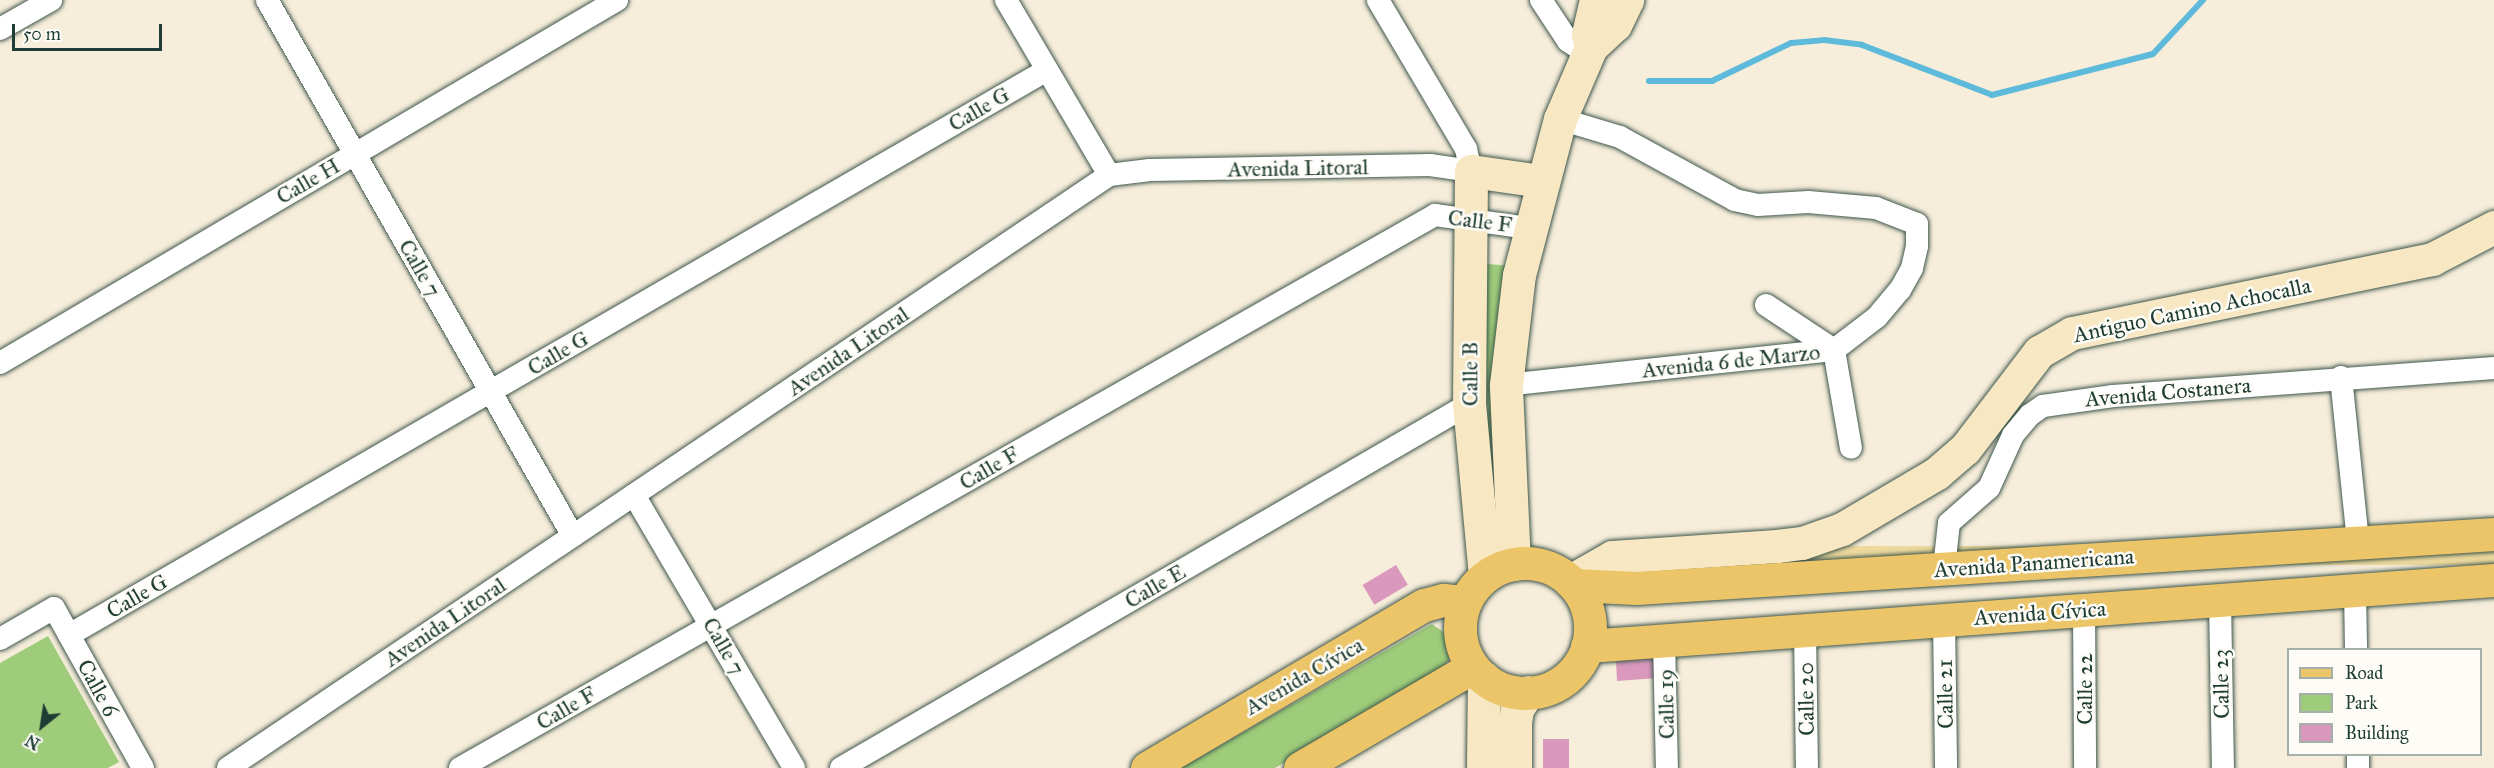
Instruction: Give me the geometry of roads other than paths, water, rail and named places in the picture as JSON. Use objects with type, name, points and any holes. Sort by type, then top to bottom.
[{"type":"main road","name":"Avenida Panamericana","points":[[1572,583],[1636,588],[2494,534]]},
{"type":"main road","points":[[1514,564],[1547,567],[1572,583],[1587,608],[1587,646],[1578,665],[1562,681],[1528,692],[1505,689],[1479,672],[1461,638],[1465,602],[1485,576],[1514,564]]},
{"type":"main road","name":"Avenida Cívica","points":[[1587,646],[2494,580]]},
{"type":"main road","name":"Avenida Cívica","points":[[1147,768],[1424,605],[1443,600],[1465,602]]},
{"type":"main road","points":[[1300,768],[1479,672]]},
{"type":"street","points":[[0,29],[51,0]]},
{"type":"street","name":"Calle 7","points":[[267,0],[573,536]]},
{"type":"street","name":"Calle H","points":[[0,363],[617,0]]},
{"type":"street","points":[[1006,0],[1109,175]]},
{"type":"street","points":[[1378,0],[1466,149],[1471,171]]},
{"type":"street","points":[[1541,0],[1568,41],[1590,51]]},
{"type":"street","points":[[1590,51],[1588,34],[1596,0]]},
{"type":"street","points":[[1590,51],[1615,25],[1627,0]]},
{"type":"street","name":"Calle B","points":[[1514,564],[1506,386],[1510,329],[1529,228],[1541,181],[1560,118],[1590,51]]},
{"type":"street","name":"Calle G","points":[[69,635],[1047,70]]},
{"type":"street","name":"Avenida 6 de Marzo","points":[[1506,386],[1834,350],[1877,317],[1900,290],[1912,268],[1917,246],[1917,224],[1876,208],[1808,202],[1758,205],[1735,200],[1620,137],[1560,118]]},
{"type":"street","name":"Avenida Litoral","points":[[228,768],[1109,175],[1150,170],[1430,165],[1541,181]]},
{"type":"street","name":"Calle B","points":[[1471,171],[1469,404],[1485,576]]},
{"type":"street","name":"Calle F","points":[[460,768],[1435,215],[1529,228]]},
{"type":"street","name":"Antiguo Camino Achocalla","points":[[1572,583],[1612,557],[1802,543],[1842,528],[1937,473],[1965,449],[2038,352],[2072,333],[2432,259],[2494,227]]},
{"type":"street","points":[[1766,305],[1834,350],[1851,448]]},
{"type":"street","name":"Avenida Costanera","points":[[1944,568],[1949,523],[1989,488],[2013,435],[2030,415],[2043,406],[2058,401],[2341,377],[2494,368]]},
{"type":"street","points":[[2341,377],[2358,542]]},
{"type":"street","name":"Calle E","points":[[841,768],[1469,404]]},
{"type":"street","name":"Calle 7","points":[[634,495],[794,768]]},
{"type":"street","points":[[2355,590],[2356,648]]},
{"type":"street","name":"Calle 23","points":[[2220,600],[2223,768]]},
{"type":"street","name":"Calle 6","points":[[0,639],[54,608],[143,768]]},
{"type":"street","name":"Calle 22","points":[[2084,610],[2085,768]]},
{"type":"street","name":"Calle 21","points":[[1944,620],[1946,768]]},
{"type":"street","name":"Calle 20","points":[[1805,630],[1807,768]]},
{"type":"street","name":"Calle 19","points":[[1664,640],[1667,768]]},
{"type":"street","points":[[1479,672],[1483,768]]},
{"type":"street","points":[[1515,768],[1517,709],[1528,692]]},
{"type":"waterway","points":[[1649,81],[1712,81],[1791,43],[1824,40],[1862,45],[1992,95],[2153,54],[2203,0]]}]
